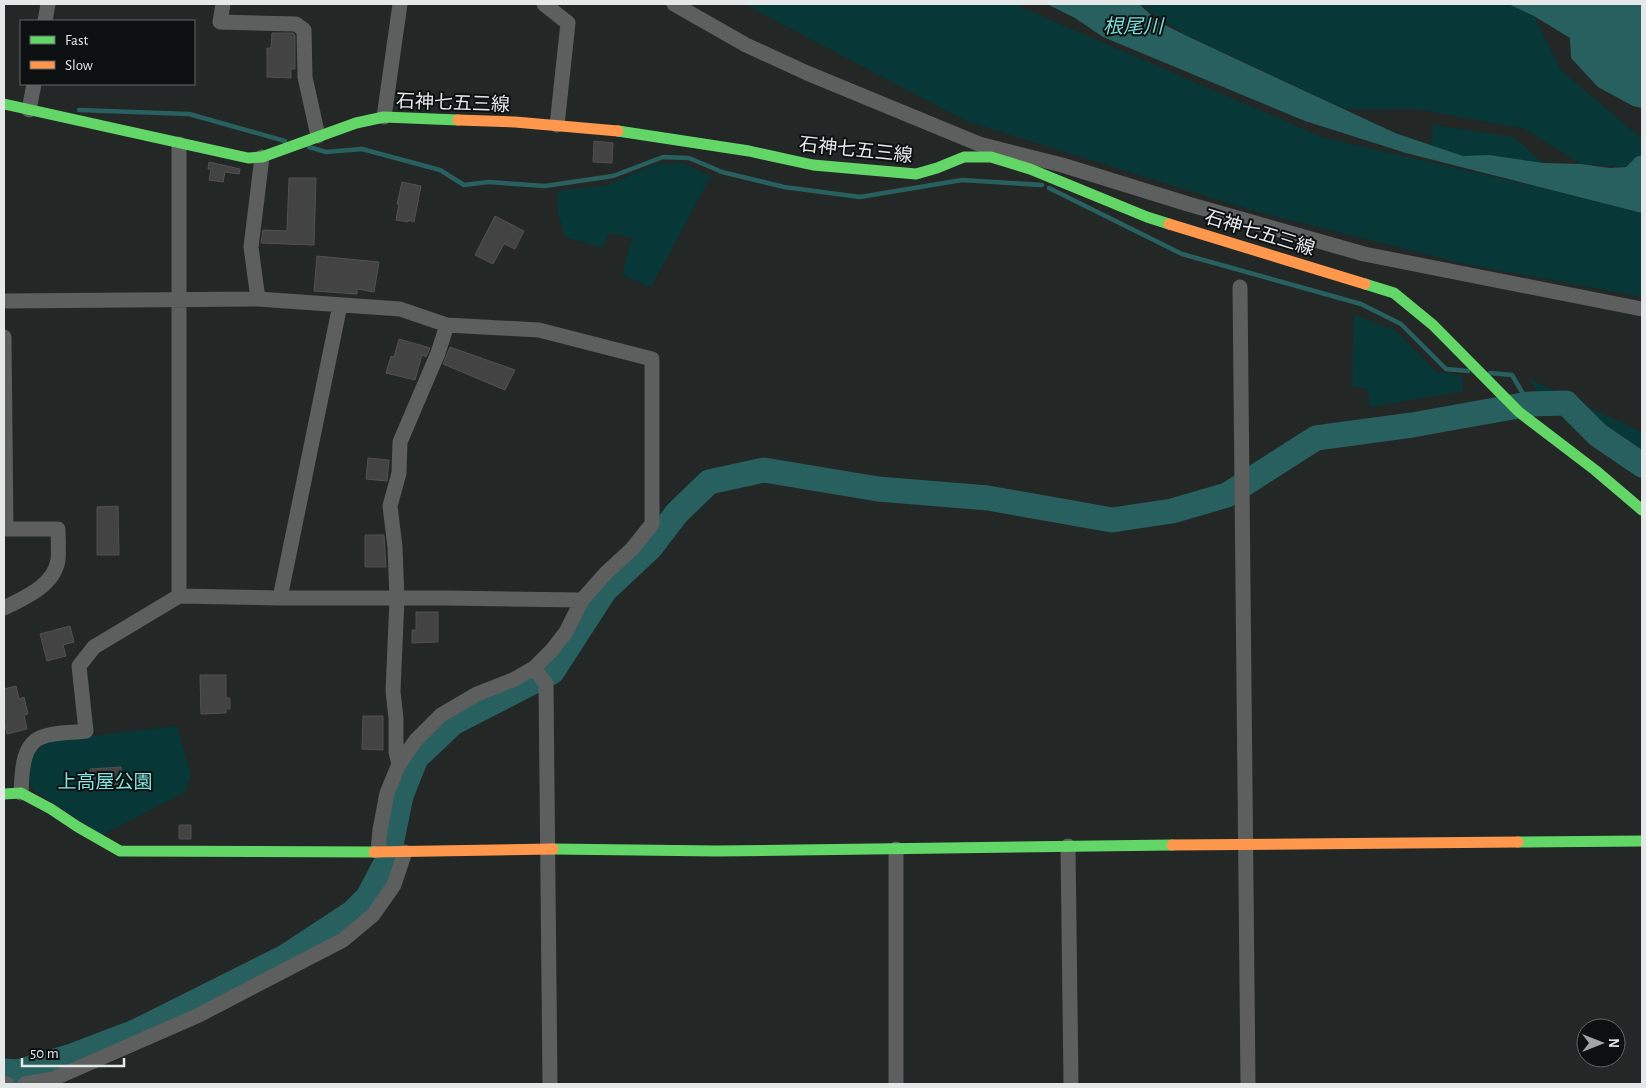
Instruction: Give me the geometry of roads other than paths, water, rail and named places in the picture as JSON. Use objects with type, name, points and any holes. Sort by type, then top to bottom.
[{"type":"main road","name":"石神七五三線","points":[[4,104],[248,158],[262,157],[356,123],[384,117],[557,125],[613,130],[749,151],[813,166],[916,174],[964,157],[992,157],[1030,169],[1146,216],[1394,293],[1433,325],[1519,412],[1595,470],[1642,510]]},
{"type":"main road","points":[[4,794],[20,793],[51,809],[120,851],[896,850],[1246,844],[1642,842]]},
{"type":"street","points":[[45,20],[48,4]]},
{"type":"street","points":[[223,4],[220,22],[296,24],[304,30],[305,77],[318,136]]},
{"type":"street","points":[[384,117],[400,4]]},
{"type":"street","points":[[544,4],[568,23],[557,125]]},
{"type":"street","points":[[674,4],[746,45],[807,73],[979,144],[1062,166],[1364,254],[1642,309]]},
{"type":"street","points":[[29,110],[34,85]]},
{"type":"street","points":[[179,144],[179,596]]},
{"type":"street","points":[[258,299],[251,247],[262,157]]},
{"type":"street","points":[[1240,287],[1248,1084]]},
{"type":"street","points":[[4,301],[258,299],[400,309],[447,324],[539,330],[652,359],[652,524],[632,549],[606,573],[582,600],[566,632],[535,669],[477,694],[441,715],[416,740],[399,764],[387,794],[378,851]]},
{"type":"street","points":[[280,598],[340,305]]},
{"type":"street","points":[[399,764],[396,752],[396,718],[393,692],[397,599],[395,547],[390,506],[399,473],[400,442],[438,353],[447,324]]},
{"type":"street","points":[[4,337],[6,528],[58,529],[58,562],[49,580],[32,594],[4,608]]},
{"type":"street","points":[[20,793],[24,763],[30,747],[41,737],[86,731],[79,666],[94,647],[179,596],[582,600]]},
{"type":"street","points":[[535,669],[546,684],[550,1084]]},
{"type":"street","points":[[1068,846],[1071,1084]]},
{"type":"street","points":[[896,850],[896,1084]]},
{"type":"street","points":[[25,1084],[53,1079],[197,1016],[343,940],[372,915],[394,885],[405,852]]},
{"type":"water","name":"根尾川","points":[[1047,4],[1139,4],[1159,22],[1187,36],[1395,133],[1463,156],[1489,155],[1543,163],[1581,164],[1610,168],[1626,167],[1636,157],[1642,155],[1642,213],[1406,153],[1305,121],[1103,37],[1075,18]]},
{"type":"water","points":[[1508,4],[1642,5],[1642,108],[1633,106],[1598,87],[1571,58],[1570,38],[1534,16]]},
{"type":"waterway","points":[[79,110],[189,114],[285,141]]},
{"type":"waterway","points":[[309,147],[326,152],[362,149],[440,170],[464,185],[488,182],[545,186],[613,176],[663,157],[689,158],[722,172],[784,187],[860,197],[962,180],[1042,185]]},
{"type":"waterway","points":[[1049,188],[1182,254],[1361,304],[1401,324],[1446,369],[1468,371]]},
{"type":"waterway","points":[[1490,373],[1512,375],[1529,404]]},
{"type":"waterway","points":[[4,1071],[18,1072],[72,1056],[135,1032],[285,957],[352,913],[368,897],[388,859],[401,796],[416,758],[453,723],[552,672],[605,590],[651,547],[677,513],[709,482],[764,470],[878,489],[988,498],[1112,520],[1172,511],[1227,495],[1316,438],[1412,425],[1529,404],[1566,403],[1598,435],[1642,465]]},
{"type":"park label","name":"上高屋公園","points":[[105,781]]}]
